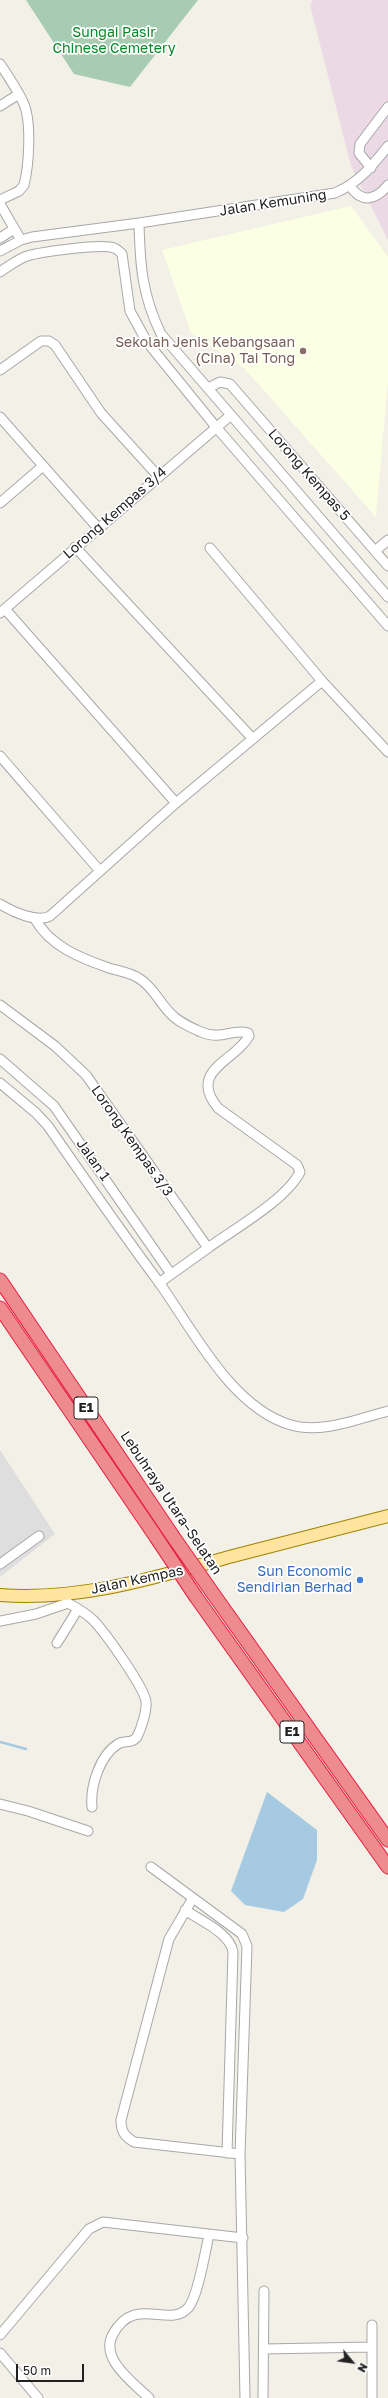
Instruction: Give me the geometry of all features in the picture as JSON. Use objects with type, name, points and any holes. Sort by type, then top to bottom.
[{"type":"highway","name":"Lebuhraya Utara–Selatan","points":[[0,1280],[172,1535],[388,1840]]},
{"type":"highway","name":"E1","points":[[0,1308],[196,1597],[388,1867]]},
{"type":"main road","name":"Jalan Kempas","points":[[0,1595],[38,1596],[68,1599],[137,1583],[388,1516]]},
{"type":"street","points":[[0,64],[19,94],[27,114],[26,178],[19,191],[0,200]]},
{"type":"street","points":[[0,106],[19,94]]},
{"type":"street","points":[[371,168],[359,153],[360,144],[388,107]]},
{"type":"street","name":"Jalan Kemuning","points":[[0,251],[21,240],[335,193],[350,186],[371,168],[388,146]]},
{"type":"street","points":[[350,186],[359,197],[365,199],[375,198],[388,185]]},
{"type":"street","points":[[0,204],[21,240]]},
{"type":"street","points":[[139,223],[140,271],[152,316],[168,344],[208,388],[388,597]]},
{"type":"street","points":[[0,238],[14,229]]},
{"type":"street","points":[[0,272],[18,260],[34,254],[94,247],[114,248],[118,250],[122,254],[130,311],[140,332],[216,427],[388,626]]},
{"type":"street","points":[[0,370],[41,341],[49,341],[55,345],[102,413],[158,476]]},
{"type":"street","name":"Lorong Kempas 5","points":[[208,388],[220,382],[230,384],[388,566]]},
{"type":"street","name":"Lorong Kempas 3/4","points":[[2,611],[75,546],[231,415]]},
{"type":"street","points":[[0,417],[98,528]]},
{"type":"street","points":[[0,503],[43,466]]},
{"type":"street","points":[[375,551],[388,540]]},
{"type":"street","points":[[75,546],[253,739]]},
{"type":"street","points":[[210,548],[322,681],[388,752]]},
{"type":"street","points":[[2,611],[176,803]]},
{"type":"street","points":[[0,904],[35,919],[44,919],[50,916],[176,803],[322,681]]},
{"type":"street","points":[[0,756],[100,871]]},
{"type":"street","points":[[35,919],[42,931],[64,949],[109,968],[140,978],[148,985],[170,1013],[192,1028],[214,1036],[225,1036],[239,1032],[248,1033],[249,1036],[242,1046],[219,1063],[212,1072],[209,1089],[212,1100],[218,1108],[297,1165],[300,1172],[297,1179],[269,1205],[159,1283]]},
{"type":"street","name":"Lorong Kempas 3/3","points":[[0,1005],[55,1046],[86,1075],[208,1248]]},
{"type":"street","name":"Jalan 1","points":[[0,1060],[44,1095],[58,1112],[171,1274]]},
{"type":"street","points":[[0,1083],[36,1113],[48,1126],[117,1227],[159,1283],[184,1323],[230,1383],[271,1417],[292,1426],[318,1428],[388,1411]]},
{"type":"street","points":[[0,1564],[39,1536]]},
{"type":"street","points":[[0,1621],[36,1614],[68,1599],[101,1628],[136,1680],[146,1702],[136,1738],[114,1747],[102,1764],[92,1796],[92,1806]]},
{"type":"street","points":[[57,1643],[78,1609]]},
{"type":"street","points":[[0,1804],[88,1831]]},
{"type":"street","points":[[151,1867],[242,1934],[248,1946],[240,2154],[243,2238],[244,2398]]},
{"type":"street","points":[[193,1898],[169,1939],[123,2112],[121,2127],[123,2133],[134,2142],[240,2154]]},
{"type":"street","points":[[185,1910],[226,1938],[232,1945],[227,2152]]},
{"type":"street","points":[[0,2335],[90,2229],[96,2224],[103,2222],[243,2238]]},
{"type":"street","points":[[149,2398],[113,2359],[109,2350],[111,2338],[117,2326],[127,2318],[139,2313],[179,2314],[187,2308],[194,2298],[209,2235]]},
{"type":"street","points":[[263,2398],[264,2291]]},
{"type":"street","points":[[372,2326],[372,2398]]},
{"type":"street","points":[[264,2349],[372,2347]]},
{"type":"street","points":[[0,2353],[38,2398]]},
{"type":"shaded area","points":[[313,0],[388,0],[388,240],[351,166],[310,5]]},
{"type":"shaded area","name":"Sekolah Jenis Kebangsaan (Cina) Tai Tong","points":[[351,206],[388,257],[388,381],[376,517],[244,368],[191,333],[162,250]]},
{"type":"shaded area","points":[[0,1450],[55,1534],[0,1577]]},
{"type":"green space","name":"Sungai Pasir Chinese Cemetery","points":[[26,0],[198,0],[130,87],[74,74]]},
{"type":"water","points":[[267,1792],[317,1830],[317,1860],[303,1899],[284,1912],[245,1905],[231,1891]]},
{"type":"waterway","points":[[0,1742],[26,1749]]},
{"type":"place","name":"Sekolah Jenis Kebangsaan (Cina) Tai Tong","points":[[303,351]]},
{"type":"place","name":"Sun Economic Sendirian Berhad","points":[[360,1580]]}]
